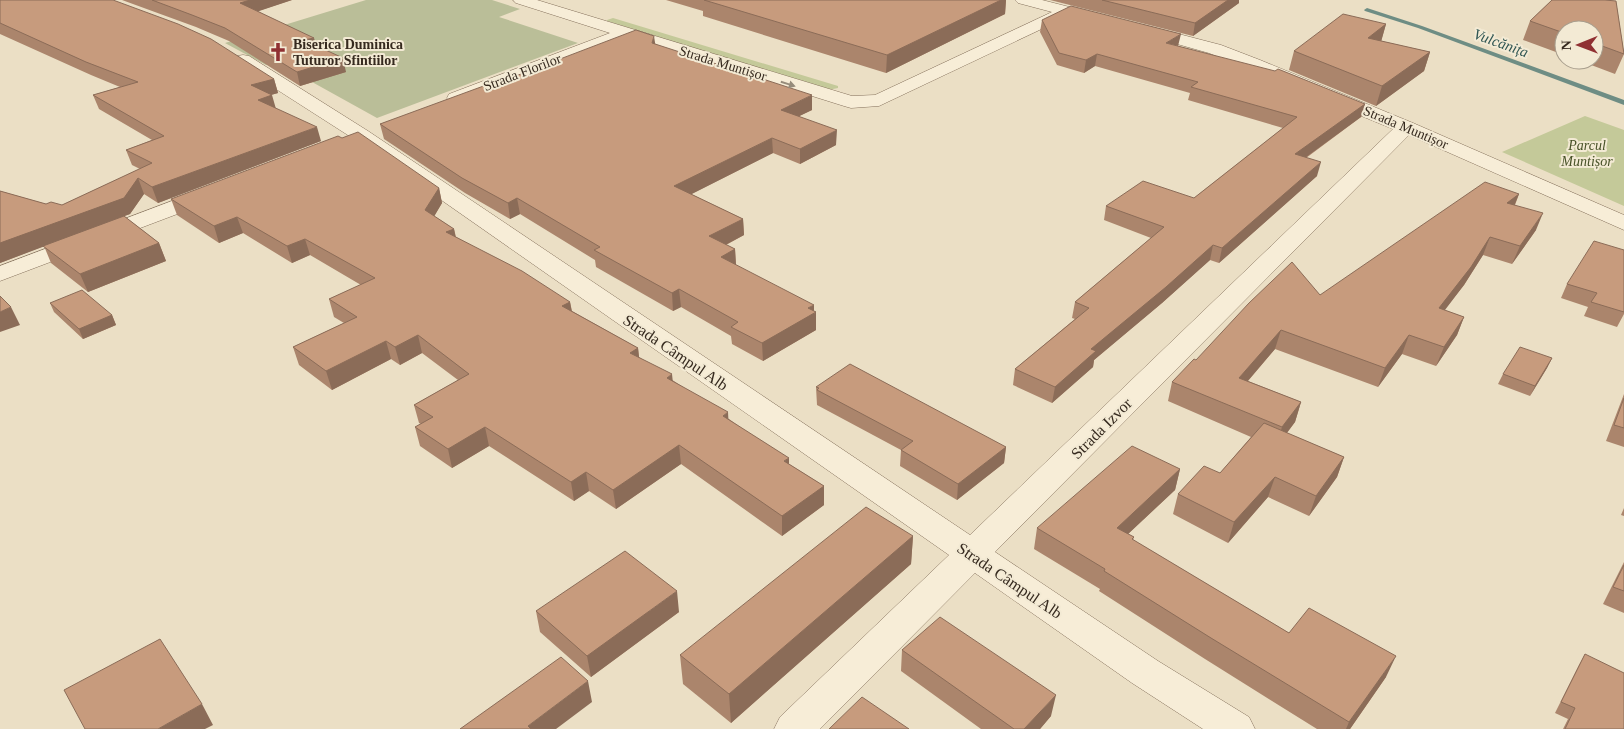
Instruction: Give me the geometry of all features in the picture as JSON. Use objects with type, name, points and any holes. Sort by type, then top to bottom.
[{"type":"street","name":"Strada Muntișor","points":[[1023,0],[1215,49],[1406,127],[1624,223]]},
{"type":"street","name":"Strada Muntișor","points":[[532,1],[558,11],[840,100],[866,102],[879,100],[1068,11]]},
{"type":"street","points":[[558,11],[584,2]]},
{"type":"street","name":"Strada Florilor","points":[[443,103],[625,32]]},
{"type":"street","name":"Strada Câmpul Alb","points":[[222,47],[370,132],[972,555],[1145,672],[1234,729]]},
{"type":"street","points":[[851,84],[889,95]]},
{"type":"street","name":"Strada Izvor","points":[[794,729],[1406,127]]},
{"type":"street","points":[[333,146],[370,132]]},
{"type":"street","points":[[0,274],[232,185]]},
{"type":"green space","points":[[366,0],[492,0],[520,9],[499,17],[578,43],[377,118],[276,62],[266,65],[225,43]]},
{"type":"green space","points":[[613,18],[838,86],[838,88],[828,90],[607,21]]},
{"type":"green space","name":"Parcul Muntișor","points":[[1585,116],[1624,130],[1624,206],[1502,152]]},
{"type":"building","points":[[0,0],[113,0],[178,24],[211,39],[274,79],[251,85],[272,95],[258,100],[317,127],[152,187],[138,178],[124,198],[0,243],[0,191],[46,204],[51,202],[62,205],[152,163],[126,150],[164,136],[93,95],[138,82],[86,62],[0,23]]},
{"type":"building","points":[[152,0],[250,0],[240,3],[314,38],[304,40],[343,58],[297,72],[225,28]]},
{"type":"building","points":[[704,0],[1001,0],[887,55]]},
{"type":"building","points":[[1102,0],[1228,0],[1195,23]]},
{"type":"building","points":[[1552,0],[1616,1],[1624,54],[1604,47],[1604,20],[1554,20],[1554,29],[1530,21]]},
{"type":"building","points":[[1071,6],[1181,34],[1166,43],[1275,71],[1278,69],[1365,104],[1295,154],[1321,162],[1222,248],[1213,245],[1091,349],[1096,351],[1055,387],[1015,369],[1089,308],[1075,302],[1164,227],[1106,206],[1143,181],[1194,198],[1297,117],[1191,87],[1198,82],[1097,54],[1086,60],[1059,53],[1042,20]]},
{"type":"building","points":[[1343,14],[1386,24],[1368,38],[1430,52],[1382,86],[1294,51]]},
{"type":"building","points":[[636,30],[654,36],[652,43],[812,95],[781,110],[837,130],[800,149],[772,138],[674,186],[743,219],[709,236],[735,249],[721,257],[814,305],[808,308],[816,312],[762,343],[731,327],[738,322],[679,289],[672,293],[594,250],[600,247],[517,198],[508,203],[462,178],[380,124],[489,84],[492,85]]},
{"type":"building","points":[[358,132],[439,188],[425,210],[454,229],[446,232],[522,271],[570,302],[562,306],[638,348],[630,353],[672,374],[667,378],[728,412],[723,416],[789,458],[784,461],[824,486],[782,516],[679,445],[613,490],[586,472],[571,482],[485,427],[448,449],[415,427],[433,417],[414,405],[469,374],[418,335],[395,347],[386,341],[326,371],[293,347],[357,317],[329,299],[375,278],[305,239],[287,246],[237,217],[214,226],[171,199],[338,136],[342,138]]},
{"type":"building","points":[[1485,182],[1519,194],[1507,203],[1543,213],[1520,246],[1490,237],[1471,267],[1439,308],[1464,317],[1444,347],[1409,335],[1385,368],[1281,330],[1239,378],[1301,402],[1282,427],[1172,382],[1292,262],[1320,295]]},
{"type":"building","points":[[124,216],[159,243],[80,274],[43,246]]},
{"type":"building","points":[[1594,241],[1624,250],[1624,312],[1591,302],[1597,293],[1567,284]]},
{"type":"building","points":[[82,290],[112,315],[79,329],[50,303]]},
{"type":"building","points":[[0,296],[11,307],[0,312]]},
{"type":"building","points":[[1520,347],[1552,358],[1535,386],[1503,374]]},
{"type":"building","points":[[850,364],[1006,447],[958,484],[901,450],[913,441],[817,390],[819,388],[816,387]]},
{"type":"building","points":[[1624,398],[1624,428],[1614,425]]},
{"type":"building","points":[[1264,423],[1344,457],[1316,496],[1275,477],[1234,522],[1178,494],[1204,466],[1220,473]]},
{"type":"building","points":[[1132,446],[1180,469],[1117,528],[1134,537],[1132,539],[1289,633],[1309,608],[1396,656],[1349,722],[1211,638],[1104,571],[1105,569],[1037,528]]},
{"type":"building","points":[[866,507],[913,536],[729,694],[680,655]]},
{"type":"building","points":[[625,551],[677,591],[587,656],[536,611]]},
{"type":"building","points":[[1624,565],[1624,591],[1613,587]]},
{"type":"building","points":[[940,617],[1056,695],[1024,729],[1014,729],[902,650]]},
{"type":"building","points":[[160,639],[202,704],[158,729],[85,729],[64,690]]},
{"type":"building","points":[[1585,654],[1624,673],[1624,729],[1565,729],[1575,708],[1561,702]]},
{"type":"building","points":[[561,657],[588,681],[528,726],[531,729],[460,729]]},
{"type":"building","points":[[862,697],[909,729],[829,729]]},
{"type":"waterway","name":"Vulcănița","points":[[1367,10],[1420,27],[1624,103]]},
{"type":"place","name":"Biserica Duminica Tuturor Sfintiilor","points":[[278,52]]}]
